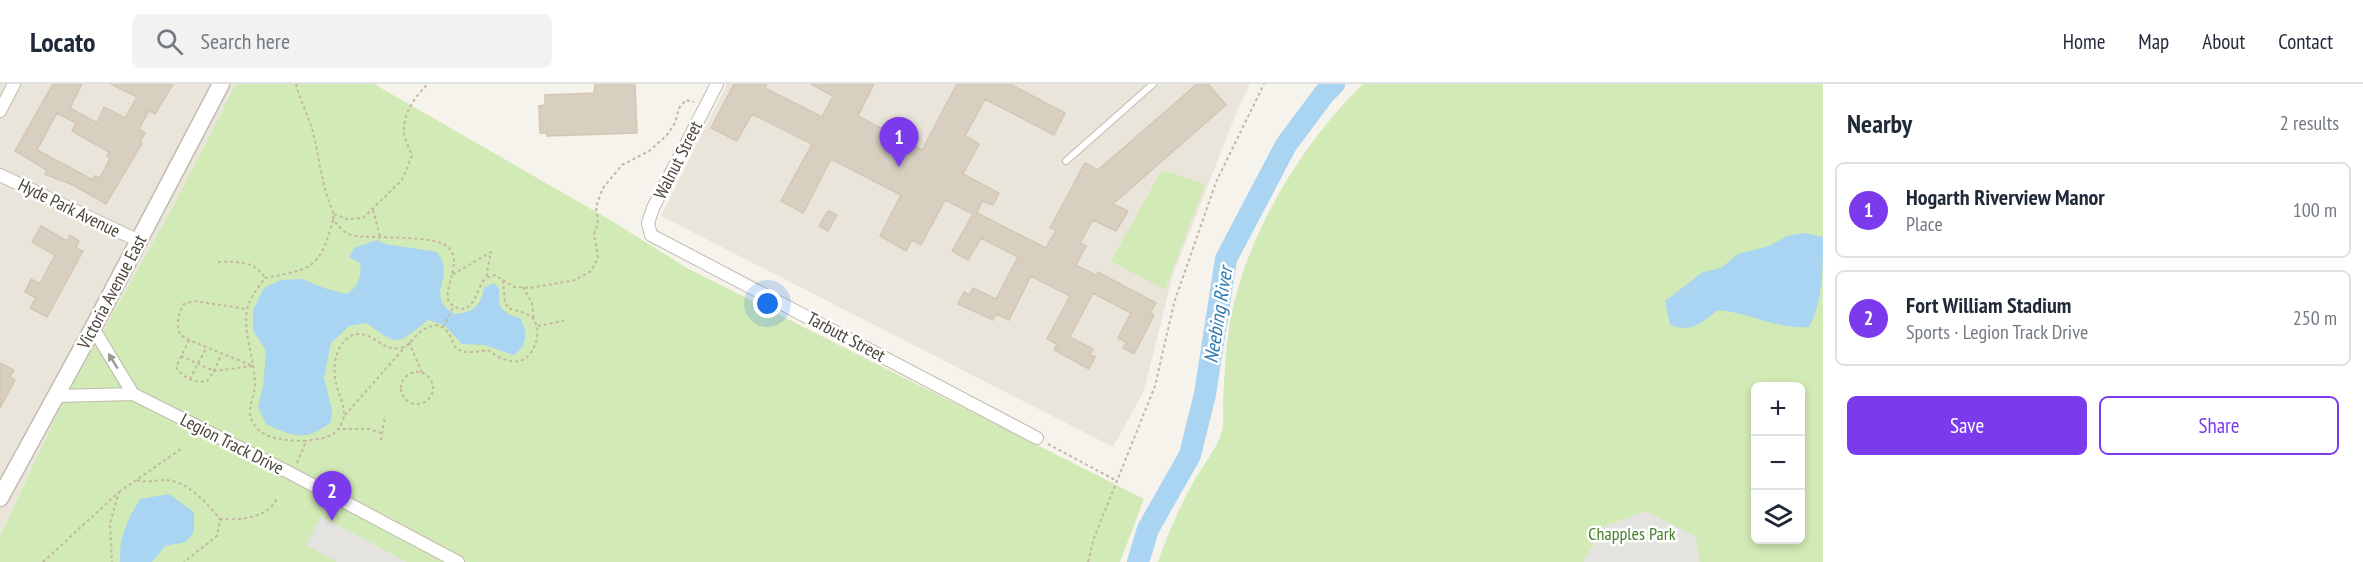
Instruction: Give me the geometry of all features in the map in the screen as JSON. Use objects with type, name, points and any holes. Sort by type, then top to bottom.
[{"type":"street","points":[[0,111],[14,84]]},
{"type":"street","name":"Victoria Avenue East","points":[[0,498],[93,328],[220,84]]},
{"type":"street","name":"Walnut Street","points":[[654,236],[651,235],[648,223],[653,208],[717,84]]},
{"type":"street","name":"Hyde Park Avenue","points":[[0,174],[139,241]]},
{"type":"street","name":"Tarbutt Street","points":[[654,236],[1037,438]]},
{"type":"street","points":[[93,328],[133,394]]},
{"type":"street","name":"Legion Track Drive","points":[[56,396],[133,394],[292,474],[458,562]]},
{"type":"lane","points":[[1066,161],[1153,84]]},
{"type":"path","points":[[296,84],[309,118],[319,156],[326,198],[334,214],[327,244],[318,260],[308,269],[265,278],[252,296],[248,309],[248,334],[255,387],[250,412],[252,422],[272,438],[306,441],[332,435],[344,416],[423,328],[438,325],[443,327],[451,342],[461,352],[469,354],[488,350],[497,357],[520,361],[526,358],[535,345],[538,333],[532,303],[523,287]]},
{"type":"path","points":[[334,214],[347,219],[363,218],[402,180],[412,156],[403,134],[406,118],[416,95],[428,84]]},
{"type":"path","points":[[1088,562],[1094,538],[1155,386],[1174,303],[1216,182],[1264,84]]},
{"type":"path","points":[[333,220],[349,235],[396,236],[440,243],[448,248],[455,260],[447,300],[454,306],[464,308],[472,304],[480,284],[486,278],[495,275],[514,287],[575,280],[591,271],[598,258],[594,234],[598,223],[596,207],[603,188],[622,165],[660,142],[667,135],[675,123],[679,108],[686,100],[689,99],[705,108]]},
{"type":"path","points":[[373,210],[380,237]]},
{"type":"path","points":[[452,275],[491,252],[486,278]]},
{"type":"path","points":[[218,262],[240,262],[255,266],[265,278]]},
{"type":"path","points":[[503,280],[508,308],[528,315],[534,320]]},
{"type":"path","points":[[248,309],[194,301],[184,304],[177,319],[177,326],[180,335],[189,340],[221,355],[253,366]]},
{"type":"path","points":[[443,327],[454,306]]},
{"type":"path","points":[[536,326],[567,320]]},
{"type":"path","points":[[344,416],[334,374],[336,356],[343,340],[356,334],[366,334],[388,347],[397,349],[405,347]]},
{"type":"path","points":[[189,340],[176,367],[190,380],[201,383],[207,381],[221,355]]},
{"type":"path","points":[[409,342],[422,373],[432,383],[433,393],[423,404],[412,404],[404,397],[401,387],[406,377],[416,372],[422,373]]},
{"type":"path","points":[[190,380],[206,348]]},
{"type":"path","points":[[181,356],[214,371],[253,366]]},
{"type":"path","points":[[381,440],[384,416]]},
{"type":"path","points":[[337,429],[369,429],[381,434]]},
{"type":"path","points":[[1037,438],[1118,481]]},
{"type":"path","points":[[292,474],[306,441]]},
{"type":"path","points":[[43,562],[119,492],[182,449]]},
{"type":"path","points":[[137,480],[144,482],[168,480],[181,485],[208,504],[220,519],[252,518],[274,506],[277,498]]},
{"type":"path","points":[[112,562],[110,523],[119,492]]},
{"type":"path","points":[[184,562],[217,536],[220,519]]},
{"type":"shaded area","points":[[0,84],[236,84],[170,212],[61,406],[0,536]]},
{"type":"shaded area","points":[[727,84],[1250,84],[1237,111],[1173,275],[1144,391],[1113,447],[661,216]]},
{"type":"shaded area","name":"Chapples Park","points":[[1646,511],[1696,537],[1700,562],[1583,562],[1603,527]]},
{"type":"shaded area","points":[[321,516],[407,562],[337,562],[306,545]]},
{"type":"green space","points":[[236,84],[374,84],[612,221],[687,268],[1144,499],[1120,562],[0,562],[0,536],[61,406],[170,212]]},
{"type":"green space","points":[[1363,84],[1823,84],[1823,562],[1158,562],[1184,499],[1214,450],[1222,432],[1228,336],[1234,302],[1245,267],[1276,200],[1316,137]]},
{"type":"green space","points":[[1162,170],[1205,184],[1165,290],[1111,261]]},
{"type":"water","points":[[1804,233],[1823,237],[1820,296],[1809,327],[1785,326],[1718,310],[1701,323],[1691,327],[1670,325],[1665,301],[1703,272],[1721,268],[1738,254],[1769,246],[1787,236]]},
{"type":"water","points":[[377,240],[385,244],[437,252],[444,267],[441,298],[444,305],[454,314],[466,312],[475,307],[481,300],[484,288],[494,283],[499,288],[499,301],[502,309],[520,318],[523,323],[525,339],[522,348],[513,355],[485,345],[462,344],[444,325],[428,320],[399,340],[386,337],[367,323],[349,326],[331,343],[324,377],[332,410],[331,422],[307,435],[284,432],[266,424],[258,407],[263,387],[266,351],[253,330],[253,310],[264,288],[281,280],[302,279],[346,294],[354,288],[360,277],[360,263],[349,257],[354,248]]},
{"type":"water","points":[[169,494],[194,512],[194,532],[186,542],[165,546],[152,562],[120,562],[125,529],[140,499]]},
{"type":"building","points":[[53,84],[82,84],[70,108],[97,123],[104,107],[125,118],[137,97],[111,84],[173,84],[155,114],[149,111],[139,129],[145,133],[140,142],[142,143],[106,204],[73,185],[45,174],[47,170],[15,151]],"holes":[[[57,113],[76,123],[72,131],[109,152],[107,156],[110,158],[100,178],[95,176],[93,180],[37,150]]]},
{"type":"building","points":[[595,84],[635,84],[637,133],[547,136],[547,133],[540,133],[539,106],[545,105],[545,95],[594,93]]},
{"type":"building","points":[[734,84],[767,84],[765,88],[822,117],[833,96],[811,84],[874,84],[858,116],[922,150],[957,84],[1010,84],[1065,113],[1054,135],[985,99],[965,136],[979,144],[963,174],[999,193],[993,205],[982,201],[977,213],[1046,248],[1056,230],[1050,228],[1085,163],[1098,170],[1197,84],[1208,84],[1226,105],[1113,204],[1128,211],[1116,231],[1093,220],[1080,243],[1086,246],[1076,265],[1097,276],[1098,272],[1156,303],[1150,313],[1154,315],[1134,354],[1123,348],[1126,342],[1118,338],[1131,313],[1093,293],[1070,337],[1093,349],[1090,355],[1095,357],[1089,369],[1054,350],[1057,344],[1047,339],[1070,296],[1031,276],[1009,320],[996,314],[993,320],[958,304],[964,292],[970,295],[973,288],[996,299],[1018,257],[981,238],[968,260],[952,251],[973,214],[945,200],[921,245],[912,240],[906,251],[880,236],[901,195],[831,159],[803,213],[781,201],[812,144],[752,114],[737,141],[711,128]]},
{"type":"building","points":[[828,211],[837,215],[828,231],[819,226]]},
{"type":"building","points":[[41,226],[67,241],[70,235],[79,241],[76,248],[83,251],[47,317],[30,308],[36,298],[25,292],[31,279],[40,284],[55,255],[32,242]]},
{"type":"building","points":[[0,363],[14,370],[10,377],[15,380],[0,408]]},
{"type":"waterway","name":"Neebing River","points":[[1138,562],[1148,529],[1190,455],[1205,394],[1226,259],[1286,145],[1334,84]]},
{"type":"place","name":"Hogarth Riverview Manor","points":[[899,167]]},
{"type":"place","name":"Fort William Stadium","points":[[332,521]]}]
